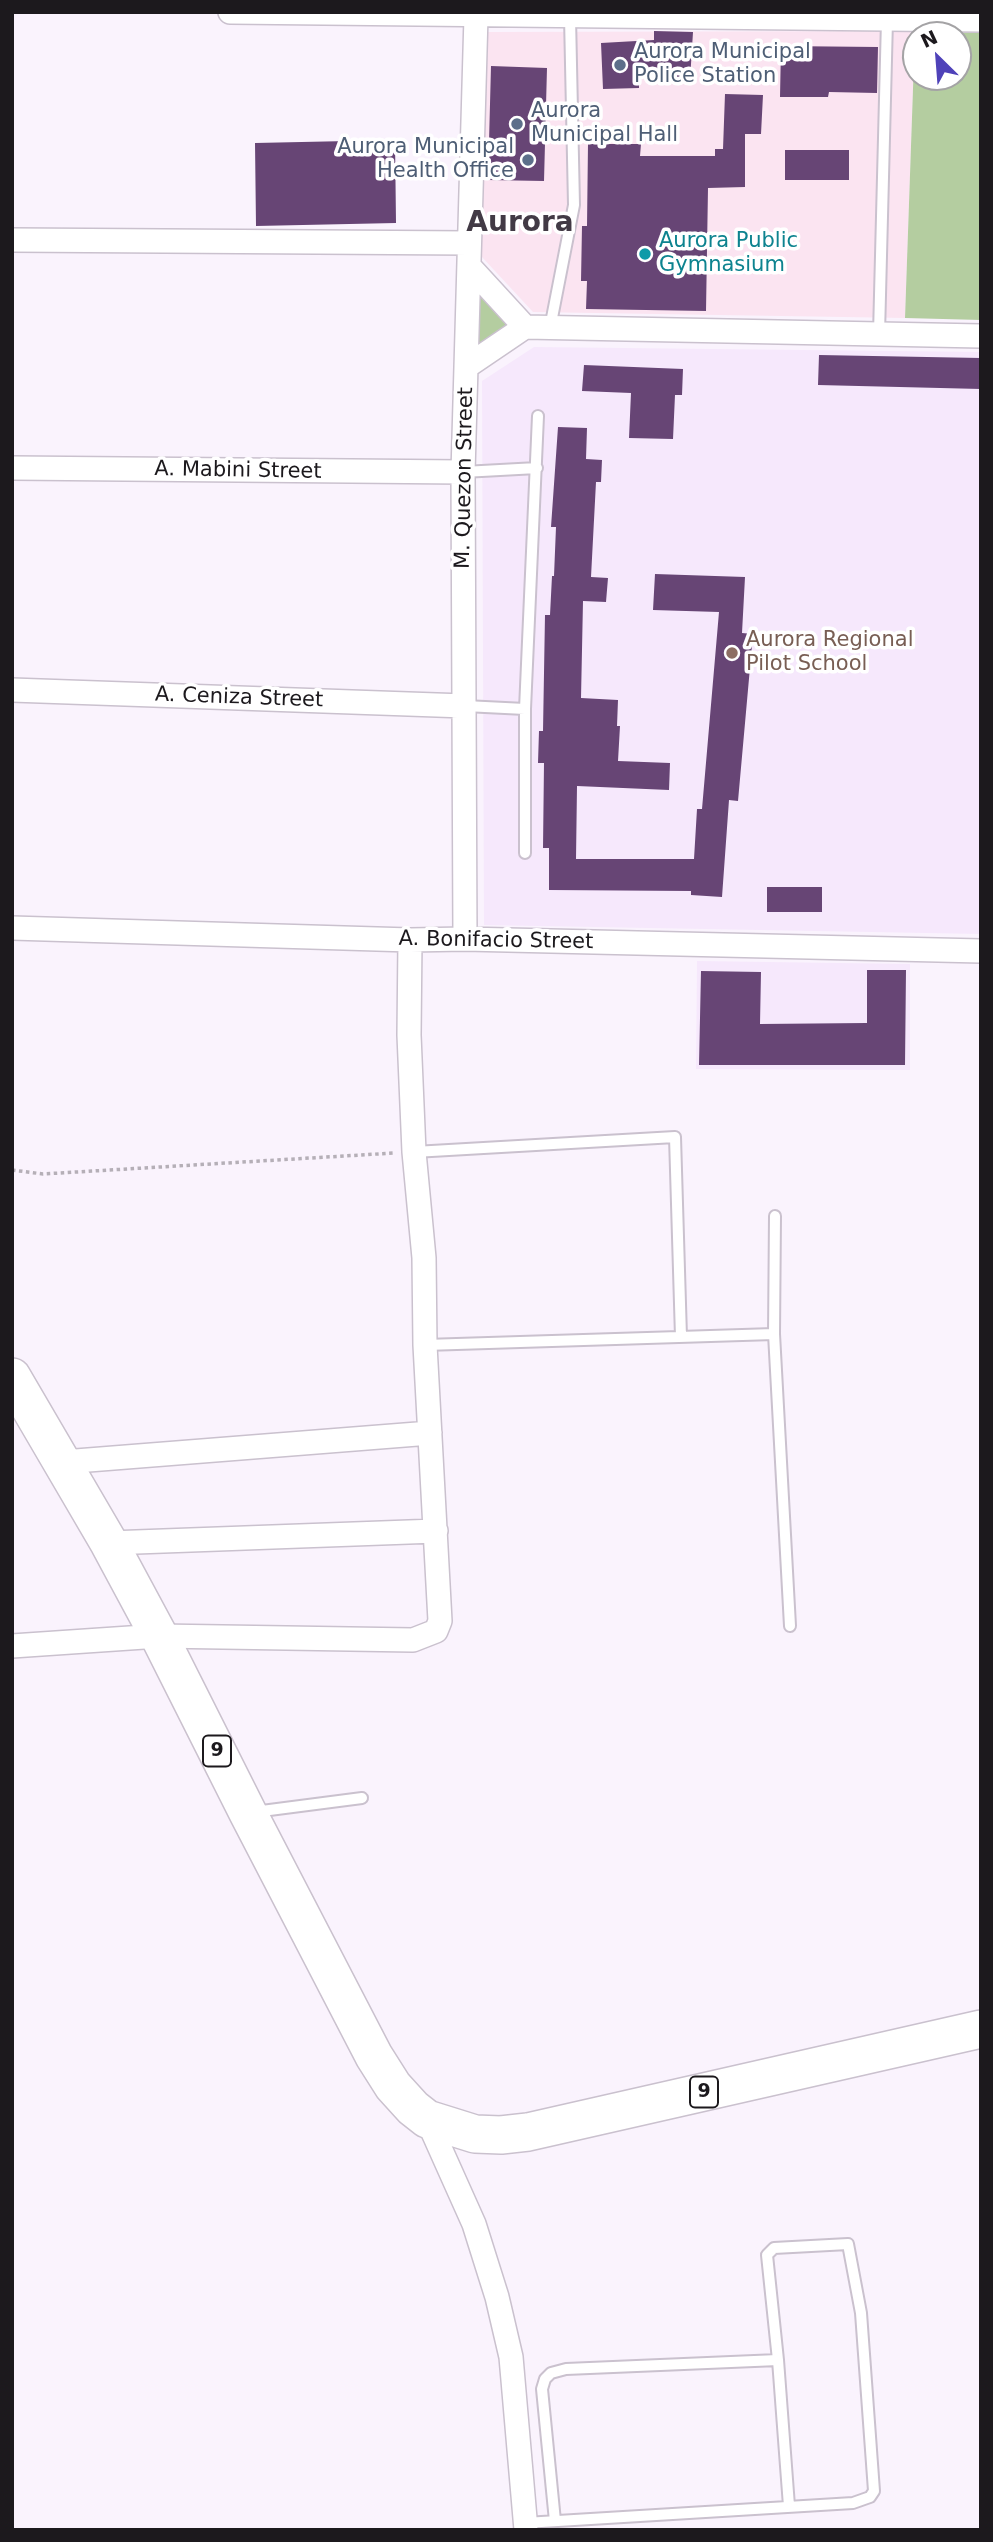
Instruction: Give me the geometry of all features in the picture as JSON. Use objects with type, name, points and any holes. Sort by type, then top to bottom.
[{"type":"highway","name":"9","points":[[12,1377],[109,1543],[159,1636],[374,2056],[393,2086],[412,2108],[427,2119],[475,2134],[501,2136],[528,2132],[981,2029]]},
{"type":"street","points":[[230,12],[981,20]]},
{"type":"street","name":"M. Quezon Street","points":[[465,939],[463,472],[476,16]]},
{"type":"street","points":[[12,240],[470,243]]},
{"type":"street","points":[[469,266],[525,327]]},
{"type":"street","points":[[466,367],[525,327],[981,336]]},
{"type":"street","name":"A. Mabini Street","points":[[12,468],[463,472]]},
{"type":"street","name":"A. Ceniza Street","points":[[12,690],[465,706]]},
{"type":"street","name":"A. Bonifacio Street","points":[[12,928],[410,940],[981,951]]},
{"type":"street","points":[[12,1646],[159,1636],[414,1640],[436,1631],[440,1621],[425,1345],[424,1258],[414,1152],[409,1035],[410,940]]},
{"type":"street","points":[[63,1462],[430,1433]]},
{"type":"street","points":[[109,1543],[436,1531]]},
{"type":"street","points":[[427,2119],[474,2224],[497,2297],[511,2357],[526,2526]]},
{"type":"lane","points":[[550,328],[573,205],[570,17]]},
{"type":"lane","points":[[879,334],[887,20]]},
{"type":"lane","points":[[524,853],[525,709],[538,416]]},
{"type":"lane","points":[[463,472],[537,468]]},
{"type":"lane","points":[[465,706],[525,709]]},
{"type":"lane","points":[[414,1152],[675,1137],[681,1337]]},
{"type":"lane","points":[[775,1216],[774,1334],[790,1626]]},
{"type":"lane","points":[[425,1345],[774,1334]]},
{"type":"lane","points":[[248,1813],[362,1798]]},
{"type":"lane","points":[[526,2526],[555,2521],[862,2502],[870,2497],[874,2491],[861,2313],[848,2244],[774,2248],[767,2254],[789,2506]]},
{"type":"lane","points":[[555,2521],[541,2389],[551,2373],[566,2369],[778,2360]]},
{"type":"path","points":[[12,1170],[43,1174],[414,1152]]},
{"type":"shaded area","points":[[902,31],[902,91],[913,91],[905,318],[533,312],[481,256],[488,32]]},
{"type":"shaded area","name":"Aurora Regional Pilot School","points":[[534,347],[981,352],[981,934],[484,925],[482,381]]},
{"type":"shaded area","points":[[697,961],[910,964],[910,1070],[696,1069]]},
{"type":"green space","points":[[972,33],[981,33],[981,320],[905,318],[913,91],[972,91]]},
{"type":"green space","points":[[476,286],[513,327],[474,352]]},
{"type":"building","points":[[654,31],[693,32],[690,80],[639,78],[639,88],[603,89],[601,43],[654,40]]},
{"type":"building","points":[[781,46],[878,47],[877,93],[829,92],[828,97],[780,97]]},
{"type":"building","name":"Aurora Municipal Hall","points":[[491,66],[547,68],[544,181],[488,180]]},
{"type":"building","points":[[725,94],[763,95],[761,134],[745,134],[745,187],[708,188],[706,311],[586,309],[587,281],[581,281],[582,226],[587,226],[588,144],[641,144],[640,156],[715,156],[715,149],[723,149]]},
{"type":"building","points":[[395,140],[396,223],[256,226],[255,143]]},
{"type":"building","points":[[785,150],[849,150],[849,180],[785,180]]},
{"type":"building","points":[[819,355],[981,358],[981,389],[818,385]]},
{"type":"building","points":[[584,365],[683,369],[682,395],[675,395],[673,439],[629,438],[631,393],[582,391]]},
{"type":"building","points":[[558,427],[587,428],[586,459],[602,460],[601,482],[596,482],[591,577],[608,578],[606,602],[583,601],[581,698],[618,700],[618,761],[670,763],[669,790],[577,786],[576,859],[694,859],[697,809],[702,809],[719,612],[653,610],[655,574],[745,577],[742,633],[753,634],[738,801],[729,800],[722,897],[691,895],[691,891],[549,890],[549,848],[543,848],[544,763],[538,763],[539,731],[543,731],[545,615],[550,615],[554,576],[556,527],[551,527]]},
{"type":"building","points":[[767,887],[822,887],[822,912],[767,912]]},
{"type":"building","points":[[867,970],[906,970],[905,1065],[699,1065],[701,971],[761,972],[760,1024],[867,1023]]},
{"type":"place","name":"Aurora Municipal Police Station","points":[[620,65]]},
{"type":"place","name":"Aurora Municipal Hall","points":[[517,124]]},
{"type":"place","name":"Aurora Municipal Health Office","points":[[528,160]]},
{"type":"place","name":"Aurora Public Gymnasium","points":[[645,254]]},
{"type":"place","name":"Aurora Regional Pilot School","points":[[732,653]]},
{"type":"district","name":"Aurora","points":[[520,224]]}]
